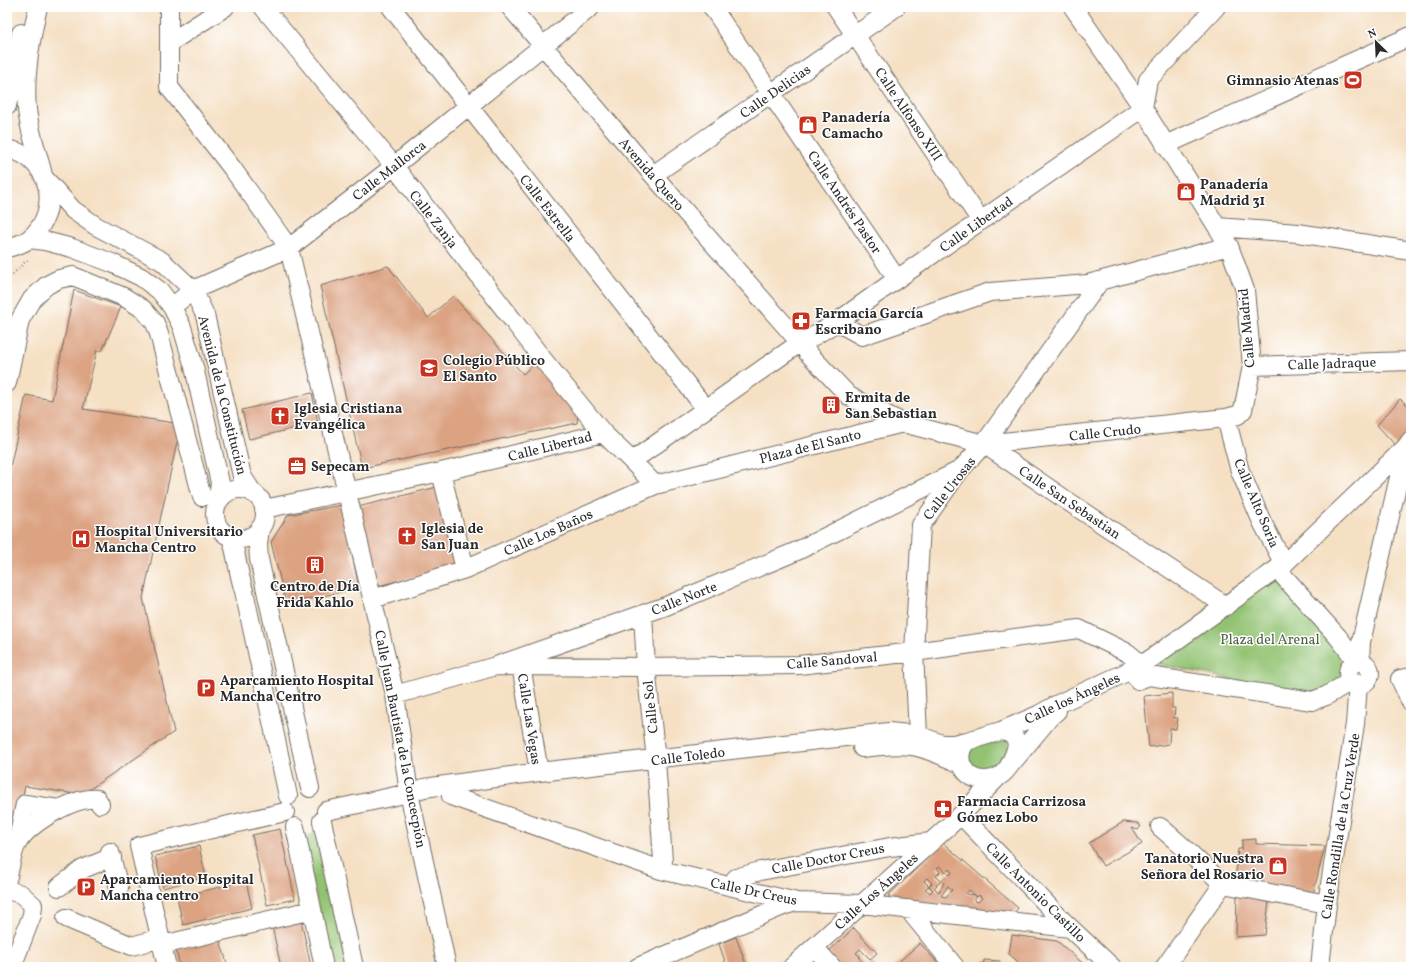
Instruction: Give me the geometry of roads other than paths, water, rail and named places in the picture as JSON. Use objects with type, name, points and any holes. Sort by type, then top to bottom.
[{"type":"street","points":[[7,106],[26,7]]},
{"type":"street","points":[[7,260],[41,227],[48,212],[49,196],[45,177],[32,138],[27,108],[29,54],[38,7]]},
{"type":"street","name":"Calle Juan Bautista de la Concecpión","points":[[169,7],[169,87],[232,168],[289,248],[395,695],[409,793],[447,967]]},
{"type":"street","points":[[169,43],[225,7]]},
{"type":"street","name":"Calle Zanja","points":[[263,7],[394,166],[540,356],[603,433]]},
{"type":"street","name":"Calle Estrella","points":[[391,7],[706,408]]},
{"type":"street","name":"Avenida Quero","points":[[510,7],[653,175],[801,344]]},
{"type":"street","name":"Calle Mallorca","points":[[172,307],[193,290],[289,248],[394,166],[591,7]]},
{"type":"street","name":"Calle Andrés Pastor","points":[[712,7],[897,279]]},
{"type":"street","name":"Calle Alfonso XIII","points":[[836,7],[981,221]]},
{"type":"street","name":"Calle Delicias","points":[[653,175],[896,7]]},
{"type":"street","name":"Calle Madrid","points":[[1073,7],[1143,108],[1229,246],[1245,290],[1252,366],[1244,410],[1238,415],[1226,418]]},
{"type":"street","points":[[1143,108],[1148,80],[1214,8]]},
{"type":"street","points":[[1165,145],[1411,36]]},
{"type":"street","name":"Calle Libertad","points":[[264,508],[441,472],[603,433],[632,461],[706,408],[801,344],[837,322],[1143,108]]},
{"type":"street","name":"Avenida de la Constitución","points":[[7,149],[23,154],[34,163],[74,210],[96,226],[162,261],[193,290],[205,315],[242,476],[254,493]]},
{"type":"street","points":[[1217,227],[1298,234],[1411,251]]},
{"type":"street","name":"Avenida de la Constitución","points":[[22,247],[45,240],[112,263],[135,274],[160,291],[172,307],[182,327],[194,367],[220,483],[209,501]]},
{"type":"street","points":[[837,322],[862,336],[990,292],[1088,284],[1229,246]]},
{"type":"street","points":[[7,384],[20,320],[32,299],[47,285],[74,276],[124,297],[143,309],[155,323],[209,501],[215,512],[219,527],[224,533],[231,537],[244,539],[250,537],[260,528]]},
{"type":"street","name":"Calle Urosas","points":[[918,735],[914,652],[921,525],[960,470],[984,444],[1100,281]]},
{"type":"street","points":[[801,344],[849,396],[903,423]]},
{"type":"street","name":"Calle Jadraque","points":[[1252,366],[1411,361]]},
{"type":"street","name":"Calle Crudo","points":[[984,444],[1226,418]]},
{"type":"street","name":"Calle Alto Soria","points":[[1226,418],[1240,472],[1280,566]]},
{"type":"street","name":"Calle San Sebastian","points":[[903,423],[984,444],[1226,606]]},
{"type":"street","name":"Plaza de El Santo","points":[[655,485],[903,423]]},
{"type":"street","points":[[1146,671],[1226,606],[1280,566],[1409,444]]},
{"type":"street","name":"Calle Rondilla de la Cruz Verde","points":[[1320,967],[1327,904],[1355,724],[1362,642],[1409,444]]},
{"type":"street","points":[[632,461],[655,485]]},
{"type":"street","name":"Calle Norte","points":[[395,695],[496,666],[666,606],[796,551],[960,470]]},
{"type":"street","points":[[441,472],[465,568]]},
{"type":"street","name":"Calle Los Baños","points":[[373,599],[465,568],[655,485]]},
{"type":"street","points":[[209,501],[232,490],[240,489],[254,493],[262,502],[265,515],[260,528],[258,545],[260,558],[310,788]]},
{"type":"street","points":[[909,496],[921,525]]},
{"type":"street","points":[[231,537],[238,565],[239,576],[244,591],[286,804],[286,818],[295,827],[306,830],[318,825],[324,816]]},
{"type":"street","points":[[1280,566],[1338,637],[1360,673]]},
{"type":"street","name":"Calle Sol","points":[[643,614],[646,667],[656,766],[663,860],[661,870]]},
{"type":"street","name":"Calle Sandoval","points":[[496,666],[646,667],[799,665],[914,652],[1079,629],[1128,652],[1146,671]]},
{"type":"street","points":[[1338,637],[1362,642]]},
{"type":"street","name":"Calle Las Vegas","points":[[522,665],[539,772]]},
{"type":"street","points":[[1146,671],[1312,701],[1326,696],[1360,673],[1406,678],[1411,702]]},
{"type":"street","name":"Calle los Ángeles","points":[[1000,731],[1038,715],[1058,704],[1146,671]]},
{"type":"street","name":"Calle Los Ángeles","points":[[792,967],[960,815],[1003,773],[1050,717],[1063,706],[1146,671]]},
{"type":"street","points":[[1000,731],[1010,733],[1017,743],[1016,749],[1003,773],[987,781],[974,778],[964,769],[960,752],[967,741],[1000,731]]},
{"type":"street","name":"Calle Toledo","points":[[409,793],[425,797],[451,796],[889,732],[918,735],[942,744],[953,744],[967,741]]},
{"type":"street","name":"Calle Toledo","points":[[324,816],[424,788],[539,772],[656,766],[883,745],[911,746],[921,748],[940,755],[964,769]]},
{"type":"street","name":"Calle Los Ángeles","points":[[960,815],[967,796],[964,769]]},
{"type":"street","points":[[166,967],[139,846],[286,804],[298,789],[310,788],[322,795],[325,801],[324,816],[354,967]]},
{"type":"street","name":"Calle Dr Creus","points":[[451,796],[661,870],[797,902],[861,904],[1070,928]]},
{"type":"street","points":[[7,880],[17,843],[33,827],[59,809],[70,804],[90,798],[97,799],[100,804]]},
{"type":"street","name":"Calle Antonio Castillo","points":[[960,815],[1070,928],[1112,967]]},
{"type":"street","points":[[295,827],[324,967]]},
{"type":"street","points":[[1160,827],[1181,844],[1195,859],[1223,884],[1327,904]]},
{"type":"street","name":"Calle Doctor Creus","points":[[730,886],[736,878],[760,871],[874,849],[931,842]]},
{"type":"street","points":[[59,887],[83,869],[111,854],[119,888]]},
{"type":"street","points":[[1165,967],[1223,884]]},
{"type":"street","points":[[7,890],[21,894],[33,905],[32,915],[12,967]]},
{"type":"street","points":[[638,967],[783,906],[797,902]]},
{"type":"street","points":[[908,909],[955,967]]},
{"type":"street","points":[[66,918],[132,946],[312,910]]},
{"type":"street","points":[[814,947],[832,967]]},
{"type":"place","name":"Gimnasio Atenas","points":[[1353,80]]},
{"type":"place","name":"Panadería Camacho","points":[[808,125]]},
{"type":"place","name":"Panadería Madrid 31","points":[[1186,192]]},
{"type":"place","name":"Farmacia García Escribano","points":[[801,321]]},
{"type":"place","name":"Colegio Público El Santo","points":[[429,368]]},
{"type":"place","name":"Ermita de San Sebastian","points":[[831,405]]},
{"type":"place","name":"Iglesia Cristiana Evangélica","points":[[280,416]]},
{"type":"place","name":"Sepecam","points":[[297,466]]},
{"type":"place","name":"Iglesia de San Juan","points":[[407,536]]},
{"type":"place","name":"Hospital Universitario Mancha Centro","points":[[81,539]]},
{"type":"place","name":"Centro de Día Frida Kahlo","points":[[315,565]]},
{"type":"place","name":"Aparcamiento Hospital Mancha Centro","points":[[206,688]]},
{"type":"place","name":"Farmacia Carrizosa Gómez Lobo","points":[[943,809]]},
{"type":"place","name":"Tanatorio Nuestra Señora del Rosario","points":[[1278,866]]},
{"type":"place","name":"Aparcamiento Hospital Mancha centro","points":[[86,887]]},
{"type":"park label","name":"Plaza del Arenal","points":[[1270,639]]}]
